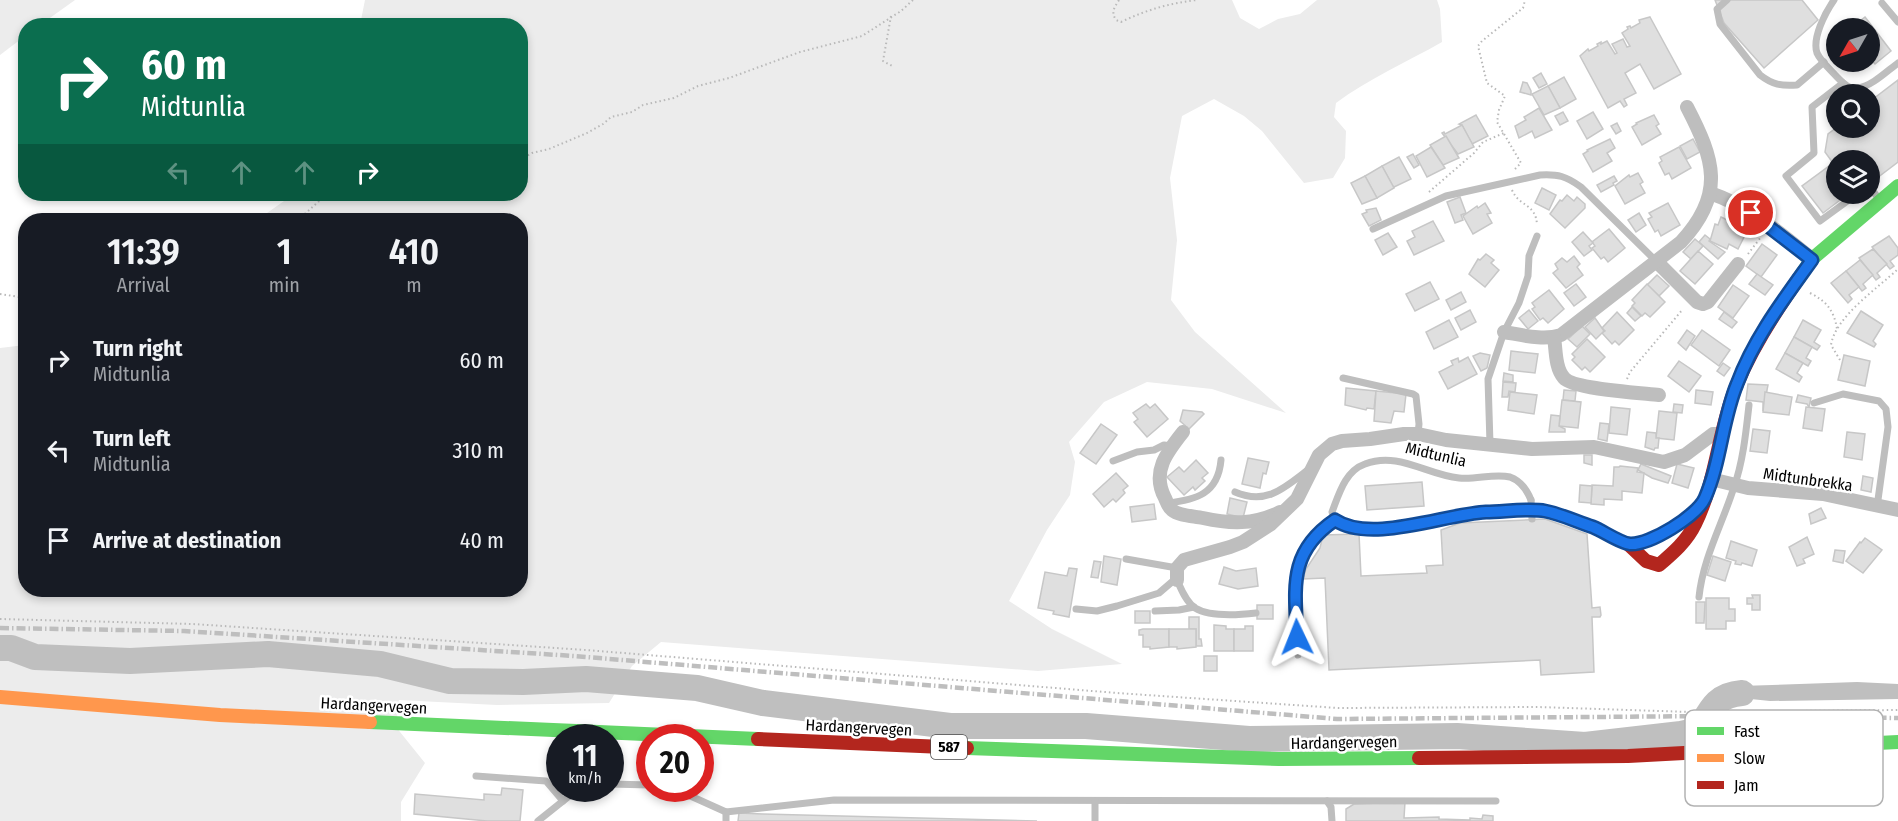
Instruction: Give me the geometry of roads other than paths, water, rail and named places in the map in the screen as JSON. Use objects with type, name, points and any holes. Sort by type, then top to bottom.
[{"type":"main road","points":[[1880,201],[1898,186]]},
{"type":"main road","points":[[1628,544],[1653,564],[1662,563],[1687,539],[1705,499],[1722,434],[1746,362],[1772,317],[1812,260],[1877,204]]},
{"type":"main road","name":"Hardangervegen","points":[[0,697],[220,715],[636,736]]},
{"type":"main road","name":"Hardangervegen","points":[[714,738],[1103,754],[1349,759],[1456,756],[1628,756],[1685,753]]},
{"type":"main road","name":"Hardangervegen","points":[[1883,743],[1898,742]]},
{"type":"street","points":[[1504,332],[1554,338],[1571,328],[1688,235],[1705,208],[1712,175],[1708,149],[1687,107]]},
{"type":"street","points":[[1710,193],[1738,205],[1770,225],[1812,260]]},
{"type":"street","points":[[1656,261],[1693,298],[1703,304],[1706,304],[1738,264]]},
{"type":"street","points":[[1554,338],[1559,371],[1569,382],[1659,394]]},
{"type":"street","points":[[1183,432],[1162,462],[1159,472],[1162,493],[1174,511],[1227,523],[1242,523],[1258,520],[1290,508]]},
{"type":"street","name":"Midtunlia","points":[[1177,574],[1184,560],[1210,554],[1243,542],[1271,524],[1297,499],[1313,465],[1326,448],[1342,441],[1404,434],[1532,449],[1594,447],[1664,462],[1685,455],[1713,434],[1722,434]]},
{"type":"street","name":"Midtunbrekka","points":[[1711,479],[1748,488],[1823,494],[1898,510]]},
{"type":"lane","points":[[1727,0],[1717,9],[1720,24],[1768,82],[1777,86],[1797,85],[1824,62]]},
{"type":"lane","points":[[1834,0],[1825,16],[1816,44],[1818,55],[1842,83],[1856,89],[1865,86],[1898,63]]},
{"type":"lane","points":[[1882,3],[1898,22]]},
{"type":"lane","points":[[1842,83],[1812,107],[1814,153],[1786,176],[1820,221],[1843,204]]},
{"type":"lane","points":[[1373,230],[1446,196],[1540,175],[1564,175],[1581,187],[1656,261]]},
{"type":"lane","name":"Midtunlia","points":[[1490,444],[1488,379],[1504,332],[1519,303],[1528,276],[1529,256],[1537,236]]},
{"type":"lane","name":"Midtunlia","points":[[1343,378],[1416,396],[1418,435]]},
{"type":"lane","points":[[1814,404],[1843,394],[1879,401],[1886,409],[1888,427],[1877,507]]},
{"type":"lane","points":[[1699,597],[1707,555],[1736,484],[1749,405]]},
{"type":"lane","points":[[1113,461],[1164,445],[1172,446]]},
{"type":"lane","points":[[1167,503],[1192,500],[1202,495],[1208,490],[1220,470],[1221,460]]},
{"type":"lane","name":"Midtunlia","points":[[1335,520],[1332,512],[1341,488],[1349,476],[1363,464],[1372,462],[1402,462],[1456,478],[1508,477],[1523,486],[1531,500],[1532,519]]},
{"type":"lane","name":"Midtunlia","points":[[1235,492],[1244,496],[1272,495],[1313,465]]},
{"type":"lane","points":[[1298,655],[1295,582],[1297,570],[1309,544],[1325,526],[1335,520],[1349,526],[1371,528],[1410,526],[1462,514],[1544,511],[1596,528],[1628,544],[1651,539],[1670,531],[1705,499]]},
{"type":"lane","points":[[1126,559],[1177,574],[1194,607]]},
{"type":"lane","name":"Midtunlia","points":[[1076,609],[1097,611],[1159,593],[1173,581],[1177,574]]},
{"type":"lane","points":[[1155,611],[1194,607],[1214,613],[1256,613]]},
{"type":"lane","points":[[476,776],[546,781]]},
{"type":"lane","points":[[704,802],[726,812],[834,800],[1496,801]]},
{"type":"lane","points":[[1095,801],[1095,821]]},
{"type":"lane","points":[[1327,801],[1331,807],[1332,821]]},
{"type":"lane","points":[[538,821],[562,802]]},
{"type":"lane","points":[[726,812],[726,821]]},
{"type":"waterway","points":[[0,648],[11,648],[35,657],[130,661],[268,654],[380,664],[450,681],[523,682],[586,679],[697,688],[763,703],[950,726],[1086,726],[1249,739],[1457,736],[1585,745],[1685,733]]},
{"type":"waterway","points":[[1711,710],[1720,700],[1742,693]]},
{"type":"railway","points":[[0,628],[184,631],[574,656],[1337,719],[1685,716]]},
{"type":"railway","points":[[1883,718],[1898,718]]}]
